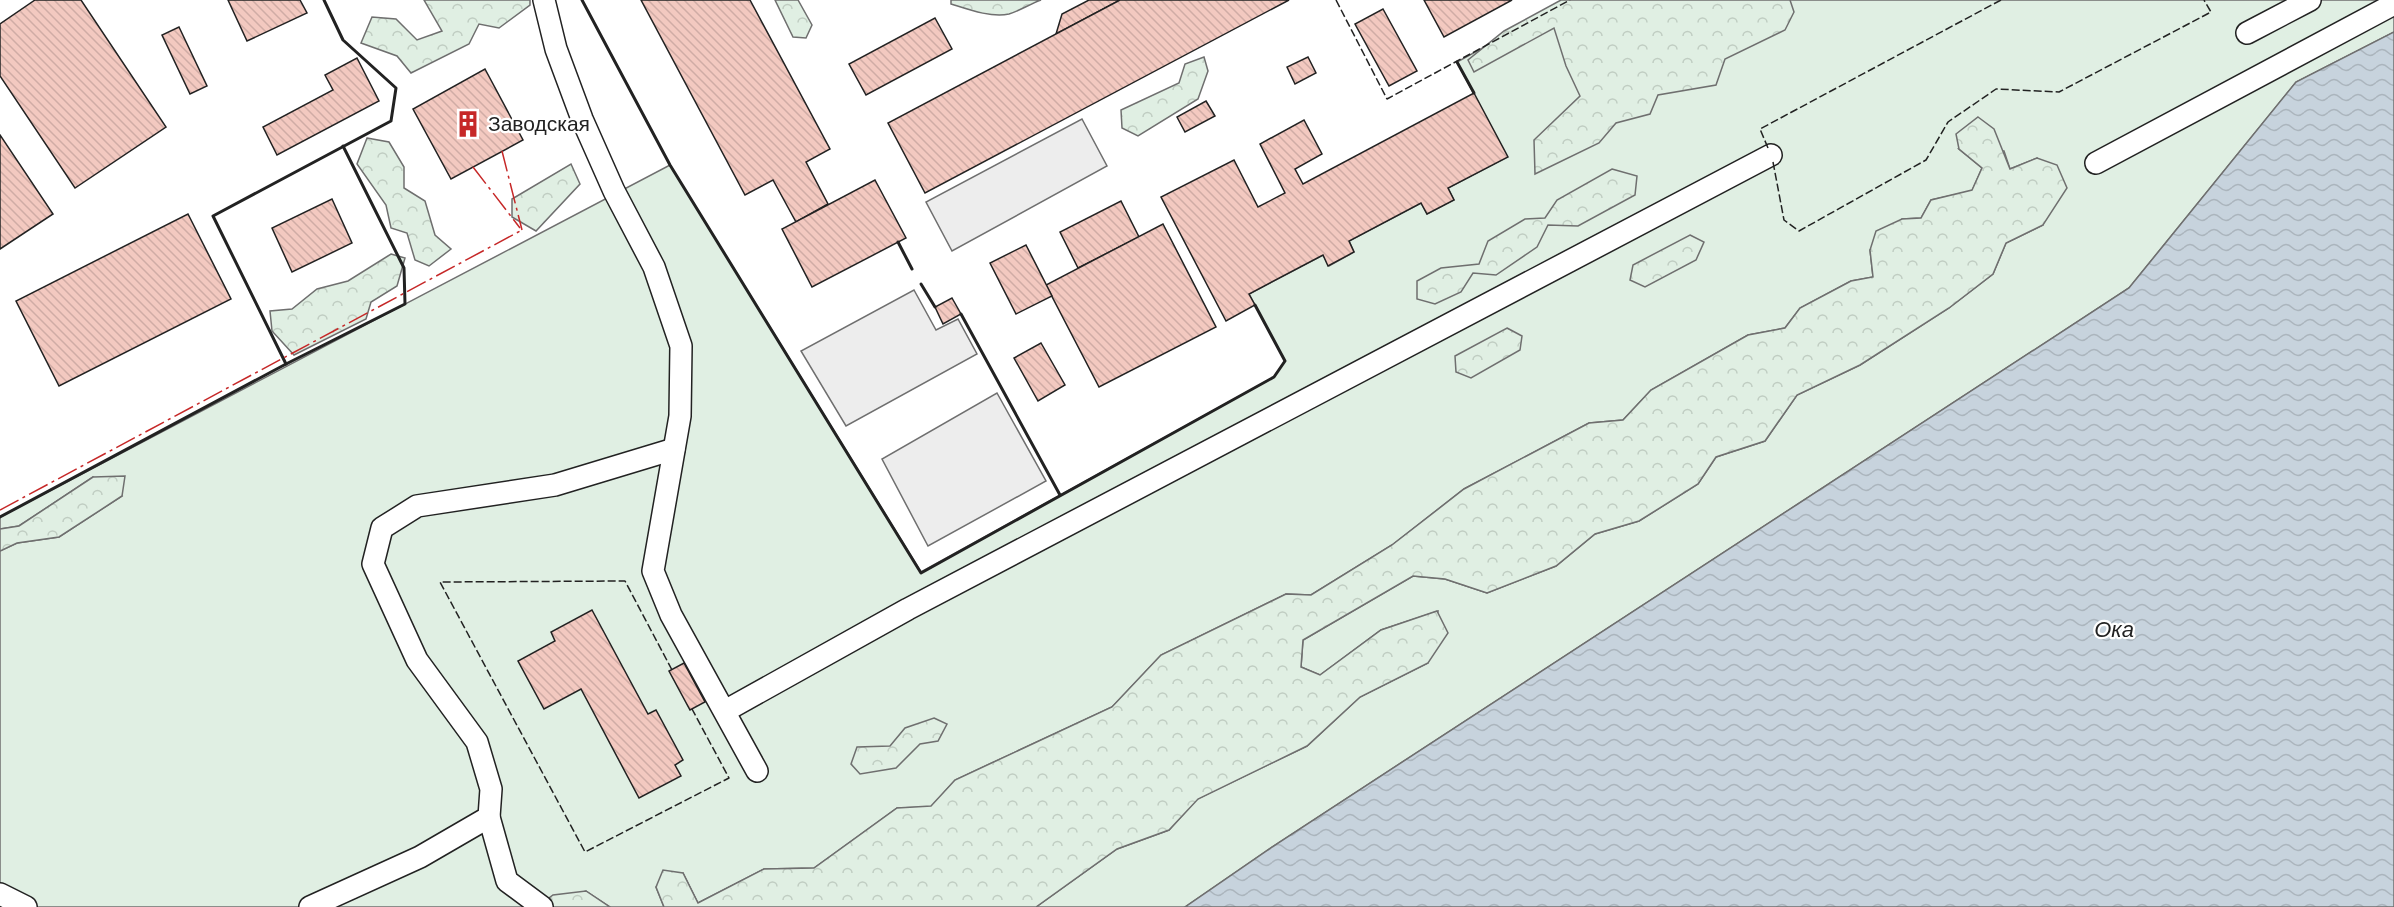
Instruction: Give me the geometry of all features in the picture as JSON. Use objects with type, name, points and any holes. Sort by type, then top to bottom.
[{"type":"lane","points":[[544,0],[556,49],[582,119],[614,191],[654,267],[681,346],[680,416],[653,571],[671,615],[757,771]]},
{"type":"lane","points":[[2247,33],[2310,0]]},
{"type":"lane","points":[[2096,163],[2394,4]]},
{"type":"lane","points":[[725,711],[908,609],[1771,154]]},
{"type":"lane","points":[[542,907],[507,881],[489,817],[491,789],[477,742],[417,660],[373,564],[382,528],[417,506],[555,485],[674,449]]},
{"type":"lane","points":[[310,907],[420,857],[489,817]]},
{"type":"lane","points":[[0,894],[26,907]]},
{"type":"green space","points":[[424,0],[530,0],[530,5],[499,28],[479,24],[469,44],[411,73],[397,56],[361,43],[372,17],[396,19],[417,40],[442,31]]},
{"type":"green space","points":[[775,0],[798,0],[812,25],[806,38],[793,37]]},
{"type":"green space","points":[[951,0],[1041,0],[1013,13],[1002,15],[987,14],[951,4]]},
{"type":"green space","points":[[1561,0],[1790,0],[1794,12],[1785,30],[1725,59],[1716,85],[1658,95],[1650,114],[1616,123],[1599,143],[1535,174],[1534,140],[1580,96],[1566,66],[1554,28],[1474,72],[1468,60],[1504,31]]},
{"type":"green space","points":[[1570,0],[2394,0],[2394,32],[2296,82],[2129,288],[1272,847],[1185,907],[1036,907],[1117,849],[1169,830],[1197,799],[1307,746],[1360,697],[1428,663],[1438,611],[1381,630],[1320,675],[1301,667],[1303,640],[1413,576],[1445,579],[1487,593],[1556,566],[1595,534],[1639,521],[1698,484],[1716,457],[1765,441],[1797,395],[1860,365],[1949,308],[1993,274],[2006,243],[2043,225],[2037,158],[2010,169],[2004,151],[1959,149],[1982,168],[1972,191],[1931,200],[1921,218],[1902,219],[1870,250],[1873,277],[1851,281],[1800,308],[1785,328],[1748,335],[1651,390],[1623,420],[1589,423],[1464,489],[1392,545],[1311,595],[1286,594],[1161,655],[1112,707],[955,780],[931,807],[897,808],[814,868],[764,869],[698,903],[683,873],[656,887],[664,907],[610,907],[586,891],[537,907],[0,907],[0,551],[17,543],[59,537],[122,496],[93,477],[19,526],[0,529],[0,517],[670,165],[921,572],[1274,377],[1285,361],[1249,294],[1323,255],[1329,266],[1354,252],[1349,241],[1421,203],[1427,214],[1454,200],[1448,188],[1507,157],[1457,62]]},
{"type":"green space","points":[[1204,57],[1208,71],[1198,99],[1138,136],[1122,128],[1121,110],[1179,83],[1185,64]]},
{"type":"green space","points":[[1978,117],[1994,129],[2010,169],[2037,158],[2057,165],[2067,188],[2043,225],[2006,243],[1993,274],[1949,308],[1860,365],[1797,395],[1765,441],[1716,457],[1698,484],[1639,521],[1595,534],[1556,566],[1487,593],[1445,579],[1413,576],[1303,640],[1301,667],[1320,675],[1381,630],[1437,611],[1448,633],[1428,663],[1360,697],[1307,746],[1198,799],[1169,830],[1117,849],[1036,907],[664,907],[656,887],[663,870],[683,873],[698,903],[764,869],[814,868],[897,808],[931,806],[955,780],[1112,707],[1161,655],[1286,594],[1311,595],[1392,545],[1464,489],[1589,423],[1623,420],[1651,390],[1748,335],[1785,328],[1800,308],[1851,281],[1873,277],[1870,250],[1876,231],[1902,219],[1921,218],[1931,200],[1972,190],[1982,168],[1959,149],[1956,134]]},
{"type":"green space","points":[[367,138],[389,142],[404,167],[404,188],[425,201],[435,235],[451,249],[429,266],[415,260],[407,233],[391,228],[386,205],[357,164]]},
{"type":"green space","points":[[571,164],[580,184],[536,231],[512,217],[512,199]]},
{"type":"green space","points":[[1612,169],[1637,176],[1635,195],[1578,226],[1548,225],[1537,247],[1496,275],[1473,273],[1461,292],[1435,304],[1417,299],[1417,281],[1441,268],[1479,264],[1488,241],[1525,219],[1545,218],[1557,200]]},
{"type":"green space","points":[[1690,235],[1704,242],[1696,260],[1645,287],[1630,280],[1633,265]]},
{"type":"green space","points":[[391,254],[405,258],[397,286],[371,302],[366,319],[294,355],[272,331],[270,311],[292,309],[317,289],[348,281]]},
{"type":"green space","points":[[1507,328],[1522,336],[1520,350],[1471,378],[1456,372],[1455,356]]},
{"type":"green space","points":[[125,476],[122,496],[59,537],[17,543],[0,551],[0,529],[19,526],[93,477]]},
{"type":"green space","points":[[934,718],[947,724],[938,741],[920,744],[896,768],[860,774],[851,764],[857,747],[890,746],[905,728]]},
{"type":"green space","points":[[586,891],[610,907],[537,907],[553,895]]},
{"type":"shaded area","points":[[1082,119],[1107,166],[952,251],[926,202]]},
{"type":"shaded area","points":[[914,290],[936,330],[958,319],[977,354],[846,426],[801,351]]},
{"type":"shaded area","points":[[997,393],[1046,481],[928,546],[882,459]]},
{"type":"water","name":"Ока","points":[[2394,32],[2394,907],[1185,907],[1272,847],[2129,288],[2296,82]]},
{"type":"building","points":[[35,0],[81,0],[166,127],[75,188],[0,76],[0,24]]},
{"type":"building","points":[[228,0],[300,0],[307,13],[247,41]]},
{"type":"building","points":[[641,0],[750,0],[830,149],[806,162],[828,204],[796,222],[773,180],[745,195]]},
{"type":"building","points":[[1089,0],[1120,0],[1056,34],[1062,14]]},
{"type":"building","points":[[1120,0],[1289,0],[925,193],[888,123]]},
{"type":"building","points":[[1424,0],[1512,0],[1444,37]]},
{"type":"building","points":[[1383,9],[1417,71],[1389,86],[1355,24]]},
{"type":"building","points":[[935,18],[952,49],[866,95],[849,64]]},
{"type":"building","points":[[179,27],[207,86],[190,94],[162,35]]},
{"type":"building","points":[[1308,57],[1316,73],[1295,84],[1287,67]]},
{"type":"building","points":[[357,58],[379,101],[277,155],[263,127],[333,90],[325,75]]},
{"type":"building","name":"Заводская","points":[[485,69],[523,140],[451,179],[413,109]]},
{"type":"building","points":[[1474,93],[1508,157],[1448,188],[1454,200],[1427,214],[1421,203],[1349,241],[1354,252],[1328,266],[1323,255],[1249,294],[1255,305],[1226,321],[1161,197],[1234,160],[1258,207],[1285,193],[1260,144],[1304,120],[1322,154],[1295,169],[1303,184]]},
{"type":"building","points":[[1206,101],[1215,116],[1185,132],[1177,117]]},
{"type":"building","points":[[0,135],[53,214],[0,249]]},
{"type":"building","points":[[875,180],[906,238],[812,287],[782,229]]},
{"type":"building","points":[[332,199],[352,243],[292,272],[272,228]]},
{"type":"building","points":[[1121,201],[1139,237],[1078,268],[1060,232]]},
{"type":"building","points":[[188,214],[231,299],[59,386],[16,301]]},
{"type":"building","points":[[1163,224],[1216,327],[1099,387],[1046,285]]},
{"type":"building","points":[[1026,245],[1052,296],[1016,314],[990,263]]},
{"type":"building","points":[[952,298],[961,314],[943,324],[935,307]]},
{"type":"building","points":[[1041,343],[1065,385],[1038,401],[1014,358]]},
{"type":"building","points":[[592,610],[648,714],[656,710],[683,760],[675,765],[681,776],[639,798],[581,689],[544,709],[518,661],[555,641],[551,632]]},
{"type":"building","points":[[684,663],[705,702],[690,710],[669,671]]},
{"type":"fence","points":[[1336,0],[1387,99],[1570,0]]},
{"type":"fence","points":[[1768,148],[1760,129],[2001,0]]},
{"type":"fence","points":[[1773,162],[1784,220],[1799,231],[1926,160],[1948,122],[1996,89],[2059,92],[2211,12],[2204,0]]},
{"type":"fence","points":[[672,670],[625,581],[440,582],[585,852],[729,778],[692,709]]},
{"type":"wall","points":[[286,364],[213,216],[391,121],[396,88],[343,40],[324,0]]},
{"type":"wall","points":[[582,0],[670,165],[921,573],[1274,377],[1285,361],[1255,305]]},
{"type":"wall","points":[[1457,62],[1474,93]]},
{"type":"wall","points":[[0,517],[286,364],[405,304],[404,268],[343,146]]},
{"type":"wall","points":[[898,242],[912,269]]},
{"type":"wall","points":[[921,284],[935,307]]},
{"type":"wall","points":[[961,314],[1060,495]]},
{"type":"power","points":[[502,151],[522,230]]},
{"type":"power","points":[[473,167],[520,228]]},
{"type":"power","points":[[0,510],[522,230]]},
{"type":"place","name":"Заводская","points":[[468,124]]}]
